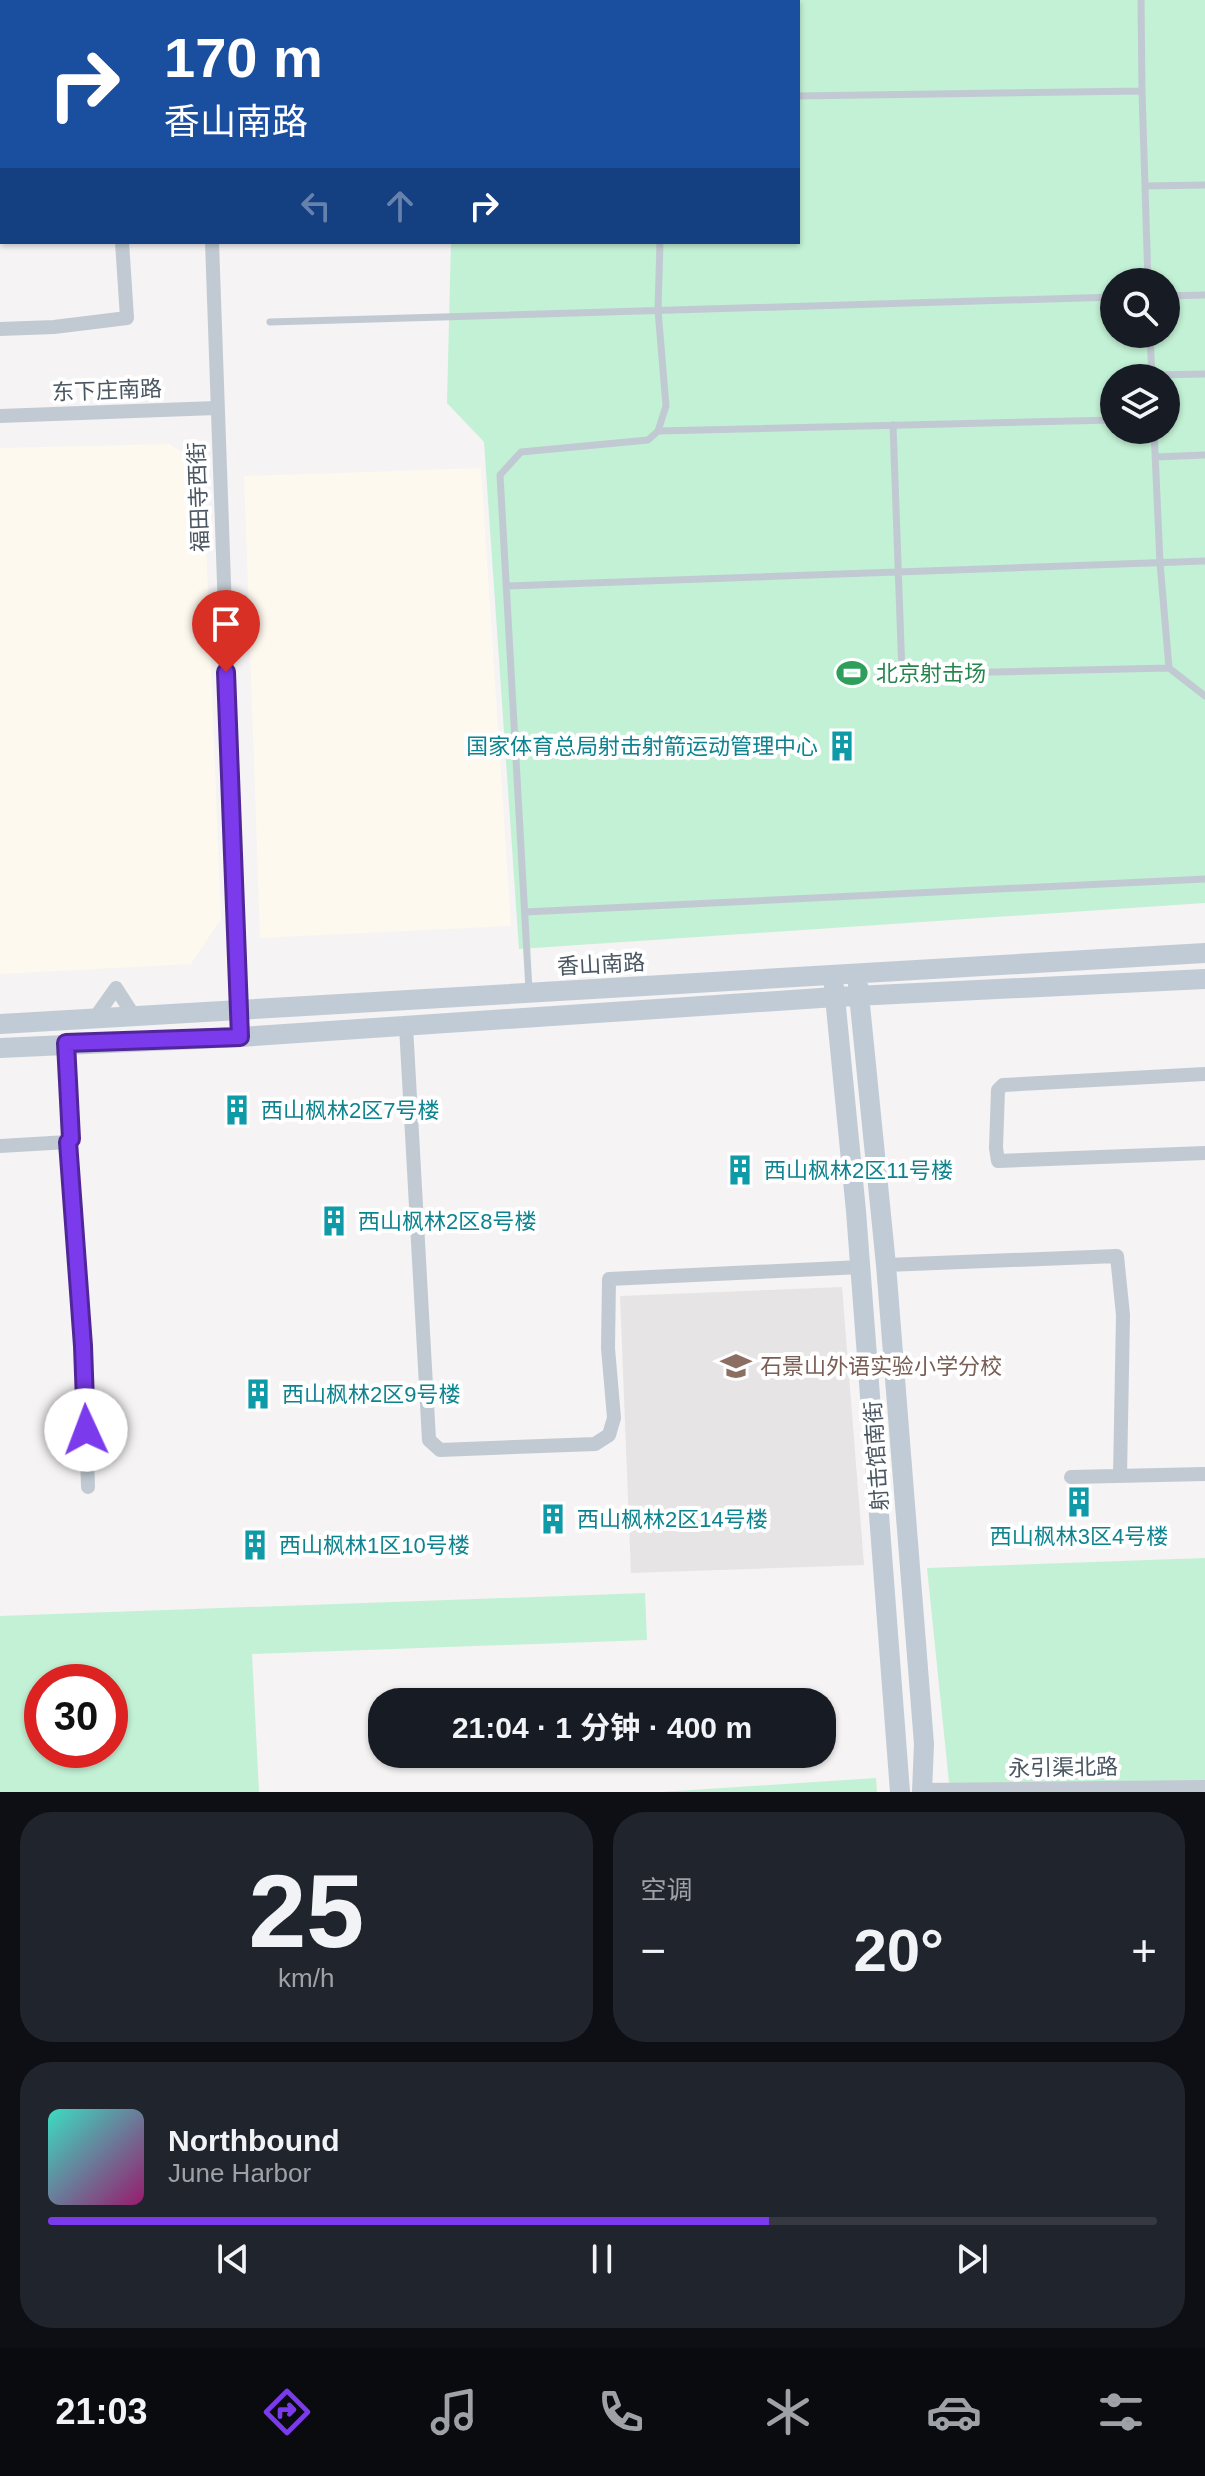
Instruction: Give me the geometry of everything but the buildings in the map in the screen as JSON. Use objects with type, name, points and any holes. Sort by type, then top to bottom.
[{"type":"main road","name":"香山南路","points":[[0,1024],[1205,953]]},
{"type":"main road","name":"射击馆南街","points":[[857,973],[886,1265],[924,1744],[922,1791]]},
{"type":"main road","name":"射击馆南街","points":[[833,975],[861,1267],[900,1792]]},
{"type":"main road","points":[[0,1048],[240,1037],[835,997],[1205,979]]},
{"type":"street","points":[[0,329],[54,327],[127,318],[122,244]]},
{"type":"street","name":"福田寺西街","points":[[212,244],[240,1037]]},
{"type":"street","name":"东下庄南路","points":[[0,416],[216,408]]},
{"type":"street","points":[[94,1019],[116,988],[134,1016]]},
{"type":"street","points":[[406,1026],[429,1440],[440,1450],[595,1444],[609,1435],[614,1418],[608,1348],[609,1279],[861,1267]]},
{"type":"street","points":[[66,1043],[71,1139],[68,1142],[83,1346],[88,1487]]},
{"type":"street","points":[[1205,1074],[1003,1085],[998,1090],[996,1148],[998,1161],[1205,1153]]},
{"type":"street","points":[[0,1146],[68,1142]]},
{"type":"street","points":[[886,1265],[1117,1256],[1123,1315],[1120,1476]]},
{"type":"street","points":[[1071,1477],[1205,1474]]},
{"type":"street","name":"永引渠北路","points":[[922,1791],[1205,1787]]},
{"type":"lane","points":[[1141,0],[1148,268]]},
{"type":"lane","points":[[800,96],[1142,91]]},
{"type":"lane","points":[[1145,186],[1205,185]]},
{"type":"lane","points":[[529,993],[500,475],[521,452],[648,440],[658,431],[666,406],[658,310],[660,244]]},
{"type":"lane","points":[[1180,296],[1205,295]]},
{"type":"lane","points":[[270,322],[1100,297]]},
{"type":"lane","points":[[1180,375],[1205,374]]},
{"type":"lane","points":[[658,431],[1100,420]]},
{"type":"lane","points":[[893,425],[902,674],[1169,668],[1205,696]]},
{"type":"lane","points":[[1155,444],[1160,563],[1169,668]]},
{"type":"lane","points":[[1156,457],[1205,455]]},
{"type":"lane","points":[[506,586],[1205,561]]},
{"type":"lane","points":[[525,912],[1205,879]]},
{"type":"shaded area","points":[[169,444],[203,465],[221,919],[191,964],[0,974],[0,448]]},
{"type":"shaded area","points":[[481,468],[511,926],[260,938],[244,476]]},
{"type":"shaded area","name":"石景山外语实验小学分校","points":[[842,1287],[864,1565],[631,1573],[620,1296]]},
{"type":"green space","name":"北京射击场","points":[[800,0],[1205,0],[1205,903],[519,949],[484,442],[447,403],[451,244],[800,244]]},
{"type":"green space","points":[[1205,1558],[1205,1792],[950,1792],[927,1568]]},
{"type":"green space","points":[[645,1593],[647,1640],[252,1654],[259,1792],[0,1792],[0,1616]]},
{"type":"green space","points":[[876,1778],[877,1792],[661,1792]]},
{"type":"place","name":"北京射击场","points":[[852,673]]},
{"type":"place","name":"国家体育总局射击射箭运动管理中心","points":[[842,746]]},
{"type":"place","name":"西山枫林2区7号楼","points":[[237,1110]]},
{"type":"place","name":"西山枫林2区11号楼","points":[[740,1170]]},
{"type":"place","name":"西山枫林2区8号楼","points":[[334,1221]]},
{"type":"place","name":"石景山外语实验小学分校","points":[[736,1366]]},
{"type":"place","name":"西山枫林2区9号楼","points":[[258,1394]]},
{"type":"place","name":"西山枫林3区4号楼","points":[[1079,1502]]},
{"type":"place","name":"西山枫林2区14号楼","points":[[553,1519]]},
{"type":"place","name":"西山枫林1区10号楼","points":[[255,1545]]},
{"type":"route","points":[[86,1430],[68,1142],[71,1139],[66,1043],[240,1037],[226,672]]}]
